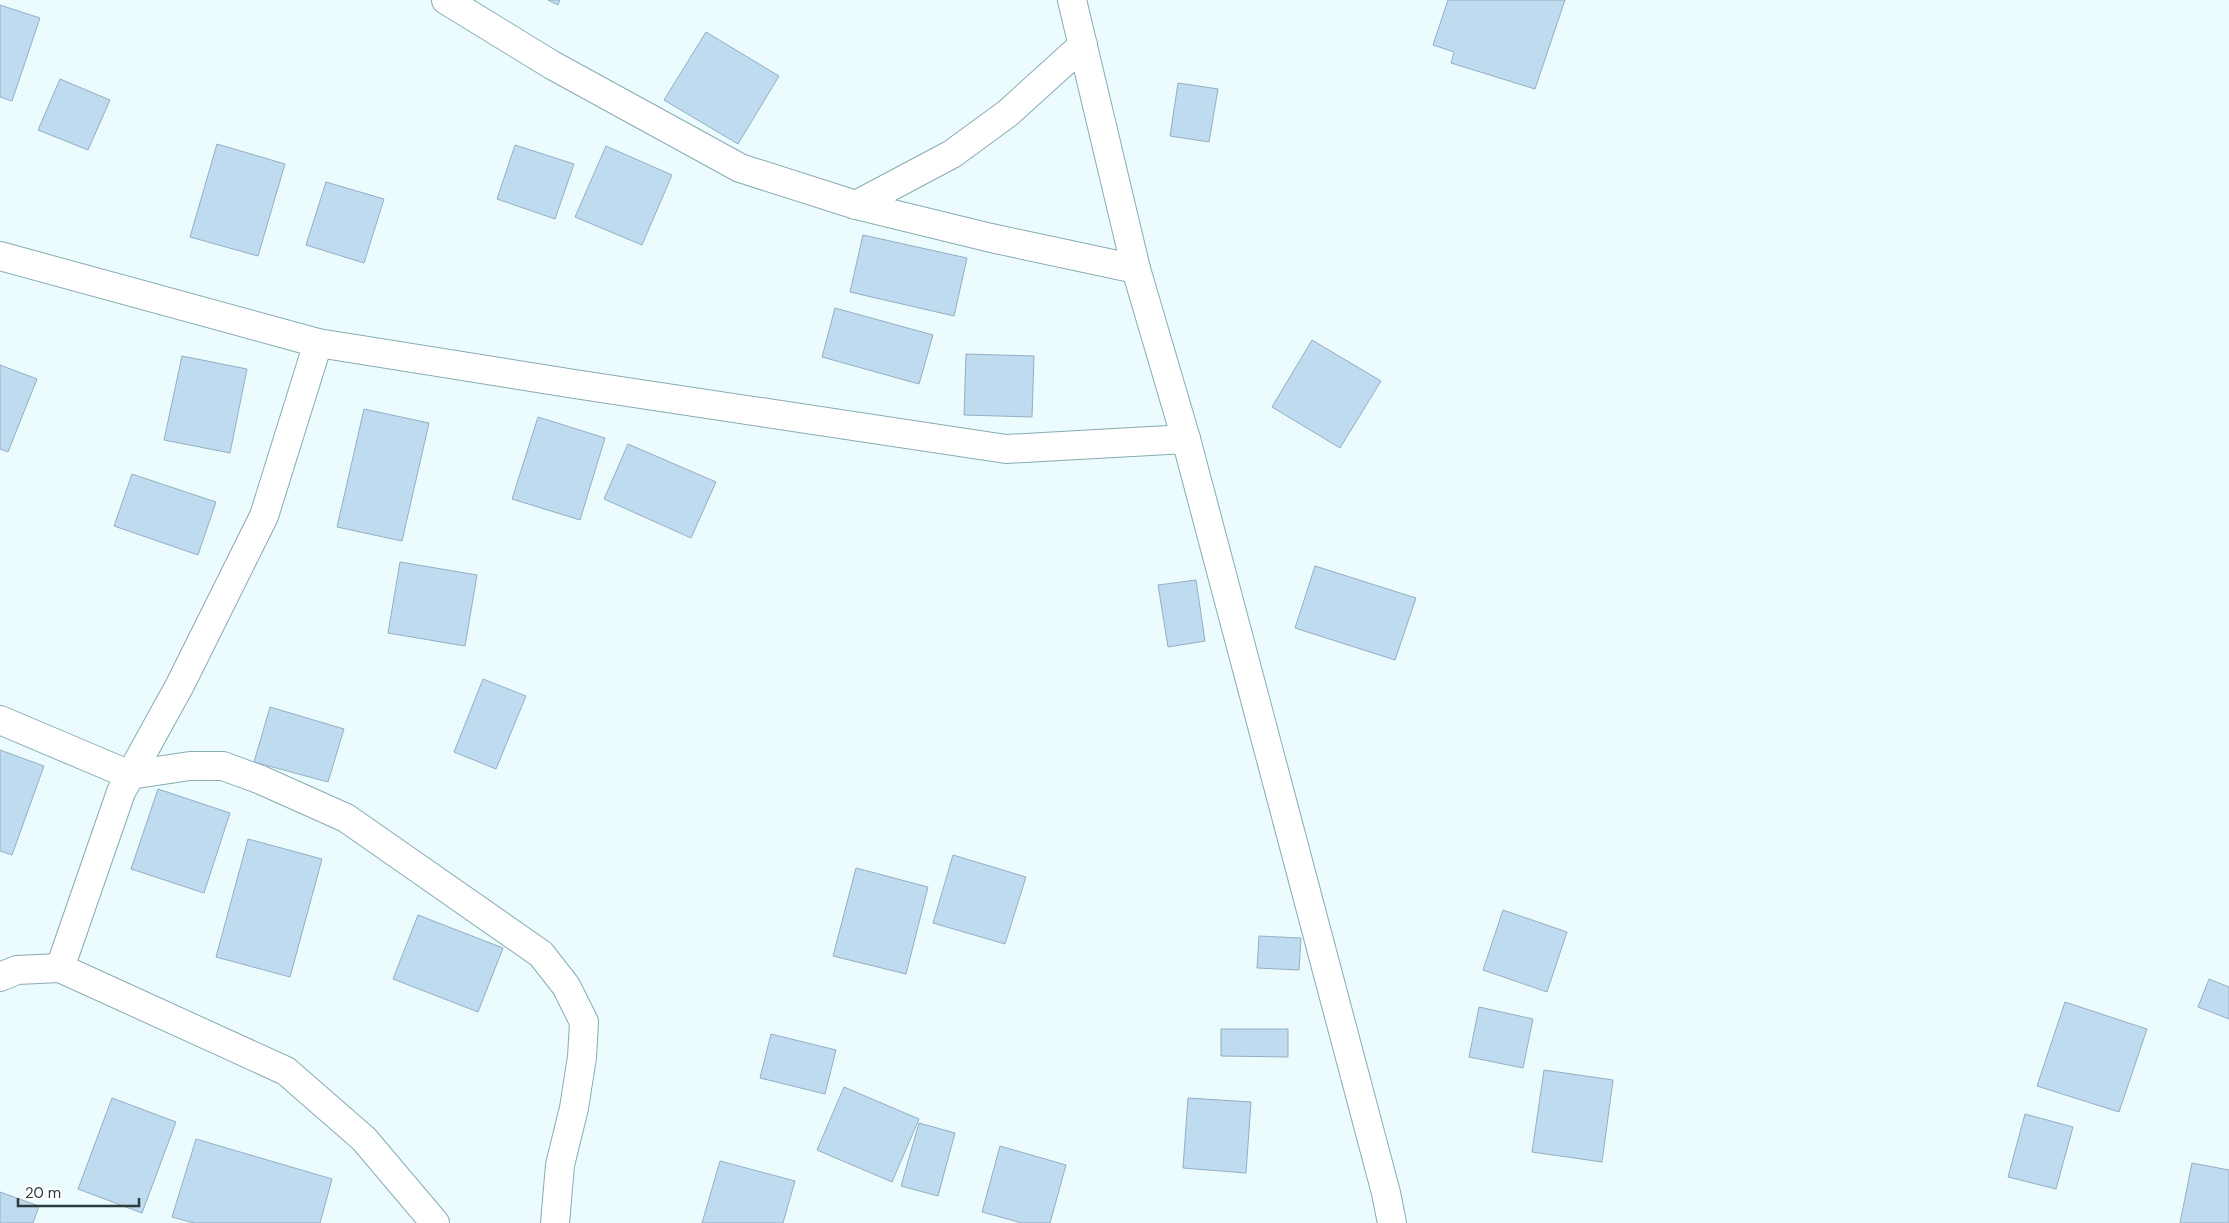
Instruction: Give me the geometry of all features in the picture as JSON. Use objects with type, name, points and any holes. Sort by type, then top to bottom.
[{"type":"street","points":[[446,0],[552,65],[740,168],[856,205],[991,238],[1136,269]]},
{"type":"street","points":[[1072,0],[1136,269],[1186,439],[1384,1184],[1392,1223]]},
{"type":"street","points":[[856,205],[952,154],[1008,114],[1083,45]]},
{"type":"street","points":[[0,256],[318,343],[1006,449],[1186,439]]},
{"type":"street","points":[[60,968],[121,792],[180,684],[264,516],[318,343]]},
{"type":"street","points":[[0,720],[130,775],[190,766],[223,766],[261,780],[346,818],[541,954],[566,986],[584,1022],[582,1057],[574,1108],[560,1165],[555,1223]]},
{"type":"street","points":[[0,977],[17,970],[60,968],[286,1071],[364,1139],[435,1223]]},
{"type":"building","points":[[548,0],[560,0],[558,5]]},
{"type":"building","points":[[1448,0],[1565,0],[1535,89],[1451,63],[1454,52],[1433,45]]},
{"type":"building","points":[[0,5],[40,18],[12,101],[0,97]]},
{"type":"building","points":[[706,32],[779,76],[738,144],[664,100]]},
{"type":"building","points":[[60,79],[110,100],[88,150],[38,130]]},
{"type":"building","points":[[1178,83],[1218,89],[1209,142],[1170,136]]},
{"type":"building","points":[[217,144],[285,164],[258,256],[190,237]]},
{"type":"building","points":[[515,145],[574,164],[555,219],[497,199]]},
{"type":"building","points":[[606,146],[672,175],[642,245],[575,217]]},
{"type":"building","points":[[326,182],[384,199],[364,263],[306,245]]},
{"type":"building","points":[[863,235],[967,258],[954,316],[850,292]]},
{"type":"building","points":[[835,308],[933,335],[919,384],[822,357]]},
{"type":"building","points":[[1312,340],[1381,381],[1340,448],[1272,407]]},
{"type":"building","points":[[966,354],[1034,356],[1032,417],[964,415]]},
{"type":"building","points":[[182,356],[247,369],[230,453],[164,440]]},
{"type":"building","points":[[0,365],[37,379],[8,452],[0,449]]},
{"type":"building","points":[[364,409],[429,423],[402,541],[337,527]]},
{"type":"building","points":[[538,417],[605,438],[580,520],[512,499]]},
{"type":"building","points":[[628,444],[716,482],[691,538],[604,499]]},
{"type":"building","points":[[132,474],[216,502],[198,555],[114,526]]},
{"type":"building","points":[[400,562],[477,575],[465,646],[388,633]]},
{"type":"building","points":[[1315,566],[1416,598],[1395,660],[1295,628]]},
{"type":"building","points":[[1196,580],[1205,641],[1168,647],[1158,585]]},
{"type":"building","points":[[483,679],[526,696],[496,769],[454,752]]},
{"type":"building","points":[[270,707],[344,729],[328,782],[254,762]]},
{"type":"building","points":[[0,750],[44,766],[12,855],[0,851]]},
{"type":"building","points":[[158,789],[230,813],[204,893],[131,869]]},
{"type":"building","points":[[248,839],[322,859],[290,977],[216,957]]},
{"type":"building","points":[[953,855],[1026,877],[1005,944],[933,923]]},
{"type":"building","points":[[856,868],[928,887],[906,974],[833,956]]},
{"type":"building","points":[[1503,910],[1567,932],[1547,992],[1483,970]]},
{"type":"building","points":[[418,915],[503,948],[478,1012],[393,979]]},
{"type":"building","points":[[1259,936],[1301,938],[1299,970],[1257,968]]},
{"type":"building","points":[[2209,979],[2229,987],[2229,1019],[2198,1007]]},
{"type":"building","points":[[2065,1002],[2147,1029],[2119,1112],[2037,1086]]},
{"type":"building","points":[[1479,1007],[1533,1019],[1523,1068],[1469,1057]]},
{"type":"building","points":[[1221,1029],[1288,1029],[1288,1057],[1221,1056]]},
{"type":"building","points":[[771,1034],[836,1050],[825,1094],[760,1078]]},
{"type":"building","points":[[1544,1070],[1613,1080],[1602,1162],[1532,1152]]},
{"type":"building","points":[[844,1087],[919,1119],[892,1182],[817,1150]]},
{"type":"building","points":[[112,1098],[176,1122],[142,1213],[78,1189]]},
{"type":"building","points":[[1188,1098],[1251,1102],[1246,1173],[1183,1168]]},
{"type":"building","points":[[2025,1114],[2073,1127],[2056,1189],[2008,1177]]},
{"type":"building","points":[[919,1123],[955,1133],[938,1196],[901,1186]]},
{"type":"building","points":[[196,1139],[332,1179],[320,1223],[194,1223],[172,1217]]},
{"type":"building","points":[[1000,1146],[1066,1165],[1050,1223],[1022,1223],[982,1212]]},
{"type":"building","points":[[720,1161],[795,1181],[783,1223],[702,1223]]},
{"type":"building","points":[[2192,1163],[2229,1170],[2229,1223],[2180,1223]]},
{"type":"building","points":[[0,1192],[39,1206],[33,1223],[0,1223]]}]
